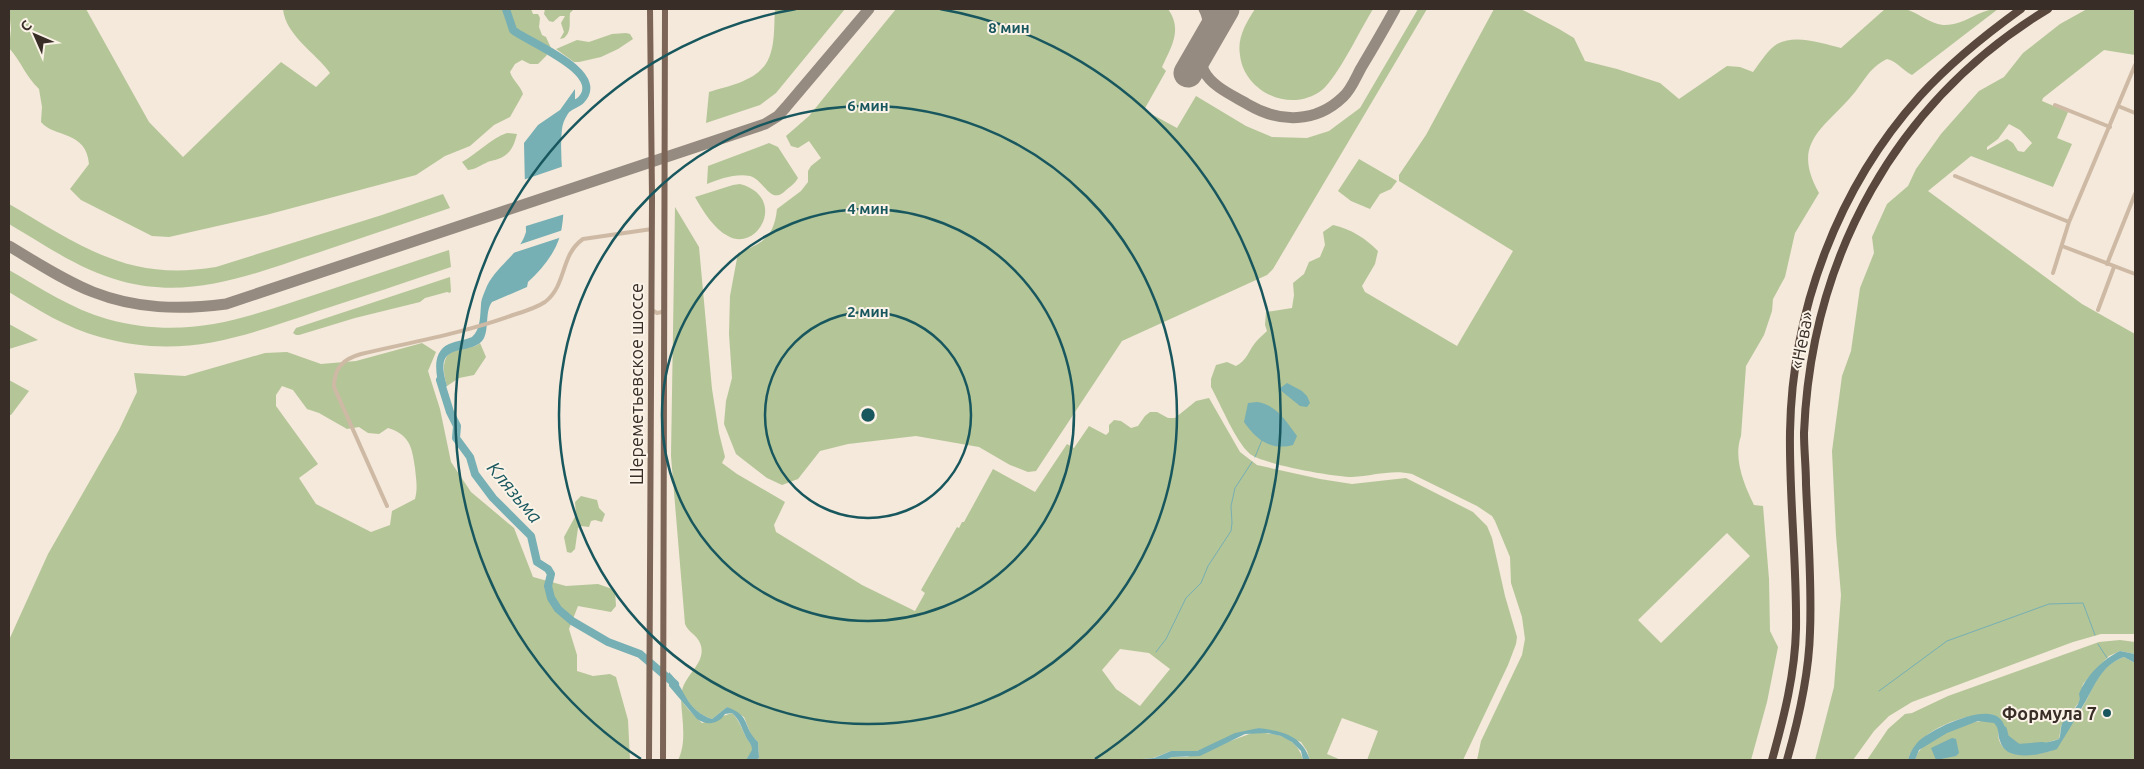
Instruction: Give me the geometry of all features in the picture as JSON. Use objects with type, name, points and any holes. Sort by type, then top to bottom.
[{"type":"highway","name":"«Нева»","points":[[1772,760],[1784,718],[1792,674],[1796,630],[1790,433],[1793,389],[1799,345],[1811,294],[1823,257],[1853,192],[1870,164],[1914,104],[1953,63],[1980,39],[2021,9]]},
{"type":"highway","name":"«Нева»","points":[[1787,760],[1797,724],[1806,676],[1810,632],[1804,435],[1807,391],[1813,349],[1824,301],[1836,264],[1847,237],[1882,173],[1904,140],[1931,106],[1956,80],[1990,50],[2048,9]]},
{"type":"main road","name":"Шереметьевское шоссе","points":[[649,760],[652,308],[650,9]]},
{"type":"main road","name":"Шереметьевское шоссе","points":[[663,760],[665,9]]},
{"type":"street","points":[[2053,273],[2069,222],[2135,65]]},
{"type":"street","points":[[2055,104],[2110,127]]},
{"type":"street","points":[[2118,106],[2135,113]]},
{"type":"street","points":[[1955,176],[2069,222]]},
{"type":"street","points":[[2107,264],[2135,194]]},
{"type":"street","points":[[387,506],[334,387],[336,372],[344,360],[490,324],[544,303],[554,293],[574,245],[583,238],[652,229]]},
{"type":"street","points":[[2062,246],[2135,274]]},
{"type":"street","points":[[2098,310],[2114,267]]},
{"type":"street","points":[[652,308],[657,313],[662,312],[664,306]]},
{"type":"green space","points":[[9,9],[86,9],[149,122],[183,157],[281,62],[316,87],[330,73],[295,36],[285,19],[283,9],[504,9],[505,18],[512,31],[547,55],[538,64],[530,64],[522,60],[515,64],[510,72],[523,94],[510,117],[494,125],[470,146],[445,156],[416,175],[266,215],[169,237],[152,236],[81,200],[70,189],[89,164],[87,153],[76,140],[54,131],[41,122],[42,107],[39,89],[9,48],[11,29]]},
{"type":"green space","points":[[509,9],[531,9],[533,14],[538,14],[542,35],[546,37],[551,48],[512,26]]},
{"type":"green space","points":[[545,9],[574,9],[570,13],[569,29],[564,38],[560,39],[564,32],[561,23],[565,16],[560,16],[553,22],[549,21],[544,14]]},
{"type":"green space","points":[[775,9],[845,9],[776,93],[760,105],[706,123],[709,92],[746,80],[762,69],[767,61],[773,42]]},
{"type":"green space","points":[[896,9],[1168,9],[1175,24],[1174,38],[1162,67],[1166,71],[1144,110],[1177,128],[1196,96],[1246,126],[1272,137],[1307,138],[1329,131],[1360,108],[1418,9],[1427,9],[1273,269],[1267,275],[1122,341],[1036,471],[1028,472],[1010,465],[979,447],[916,436],[848,444],[820,451],[798,479],[782,485],[767,478],[736,454],[724,424],[726,401],[732,378],[729,334],[730,296],[738,253],[754,246],[770,233],[777,209],[801,191],[808,182],[808,171],[811,166],[821,158],[809,141],[798,148],[791,146],[786,136],[809,116]]},
{"type":"green space","points":[[1255,9],[1373,9],[1342,64],[1328,84],[1310,97],[1297,100],[1283,99],[1260,89],[1243,68],[1239,49],[1241,37]]},
{"type":"green space","points":[[1494,9],[1521,9],[1574,38],[1585,61],[1660,83],[1679,99],[1727,66],[1740,67],[1753,72],[1773,47],[1788,40],[1806,40],[1841,48],[1885,9],[1909,10],[1938,24],[1951,25],[1984,12],[1998,9],[1912,75],[1891,60],[1887,59],[1880,63],[1820,130],[1813,140],[1809,151],[1808,163],[1811,176],[1819,193],[1795,233],[1785,277],[1773,299],[1772,311],[1764,335],[1746,366],[1738,453],[1739,462],[1743,480],[1754,505],[1763,506],[1769,579],[1770,631],[1778,647],[1767,702],[1751,760],[1477,760],[1481,741],[1522,655],[1525,639],[1522,617],[1511,583],[1510,557],[1492,516],[1477,506],[1412,474],[1397,472],[1352,477],[1298,469],[1267,461],[1249,453],[1228,422],[1211,387],[1211,379],[1216,365],[1227,362],[1236,366],[1240,364],[1256,342],[1267,331],[1265,325],[1266,312],[1292,308],[1293,283],[1304,274],[1309,262],[1320,257],[1325,245],[1323,232],[1333,225],[1357,235],[1378,251],[1375,264],[1362,286],[1365,292],[1457,346],[1513,251],[1399,181],[1399,175],[1426,135]],"holes":[[[1727,533],[1750,556],[1661,643],[1638,620]]]},
{"type":"green space","points":[[2087,9],[2135,9],[2135,55],[2104,50],[2043,98],[2042,101],[2068,112],[2057,138],[2072,144],[2053,187],[1971,156],[1928,191],[2082,304],[2135,334],[2135,634],[2101,634],[2073,642],[1912,702],[1889,716],[1874,731],[1853,760],[1815,760],[1834,687],[1841,595],[1832,451],[1842,376],[1851,351],[1860,288],[1874,253],[1872,237],[1887,204],[1908,186],[1916,169],[1941,134],[1979,91],[2004,77],[2023,53],[2060,24]],"holes":[[[2009,124],[2020,130],[2032,143],[2024,152],[2018,151],[2013,143],[2007,139],[1987,150],[1987,147],[1998,139]]]},
{"type":"green space","points":[[612,34],[630,34],[633,39],[601,57],[574,62],[556,49],[577,40],[589,42]]},
{"type":"green space","points":[[507,133],[517,134],[513,146],[508,152],[496,160],[468,170],[462,162]]},
{"type":"green space","points":[[769,143],[778,147],[798,178],[784,192],[775,195],[755,178],[745,175],[728,177],[707,184],[708,166]]},
{"type":"green space","points":[[1359,159],[1397,181],[1391,189],[1380,194],[1370,209],[1351,201],[1338,191]]},
{"type":"green space","points":[[740,184],[754,191],[763,200],[765,211],[763,221],[758,230],[749,237],[739,239],[728,236],[718,229],[705,214],[695,197]]},
{"type":"green space","points":[[443,194],[450,208],[244,277],[196,286],[172,288],[147,286],[106,276],[63,256],[9,224],[9,204],[59,234],[106,257],[131,265],[157,269],[185,270],[216,267]]},
{"type":"green space","points":[[675,207],[699,247],[712,389],[725,457],[722,463],[785,502],[774,525],[776,532],[862,585],[915,611],[925,593],[921,590],[957,527],[959,528],[962,522],[964,522],[993,469],[1035,492],[1067,444],[1074,448],[1089,426],[1106,435],[1109,432],[1109,425],[1114,420],[1121,421],[1131,428],[1138,426],[1150,412],[1157,412],[1168,418],[1175,418],[1196,401],[1209,398],[1240,452],[1257,465],[1352,484],[1406,478],[1473,512],[1487,526],[1492,538],[1505,596],[1517,637],[1516,644],[1463,760],[1367,760],[1378,731],[1342,718],[1327,754],[1341,760],[1310,760],[1301,742],[1259,728],[1197,751],[1171,751],[1153,758],[1132,760],[756,760],[759,758],[758,742],[752,737],[744,717],[727,707],[712,719],[707,717],[694,708],[682,691],[687,679],[699,662],[702,650],[699,640],[685,624],[671,456]],"holes":[[[1120,649],[1149,653],[1170,669],[1140,706],[1116,689],[1102,670]]]},
{"type":"green space","points":[[449,250],[451,267],[237,337],[185,346],[130,344],[100,337],[64,324],[9,292],[9,270],[44,291],[94,315],[136,325],[164,328],[190,327],[215,324],[266,311]]},
{"type":"green space","points":[[450,277],[450,293],[447,292],[425,298],[420,302],[355,318],[299,335],[293,333],[296,328]]},
{"type":"green space","points":[[9,324],[38,340],[9,349]]},
{"type":"green space","points":[[422,343],[436,352],[428,371],[440,409],[451,462],[471,492],[514,528],[533,577],[566,586],[598,584],[615,590],[616,606],[611,612],[578,606],[569,629],[577,655],[577,671],[593,676],[610,674],[616,677],[628,720],[630,760],[9,760],[9,640],[48,554],[119,430],[137,392],[134,373],[185,376],[265,353],[287,352],[321,364],[356,361]],"holes":[[[282,386],[293,390],[307,409],[319,413],[347,429],[359,427],[368,433],[379,434],[388,428],[401,434],[409,443],[414,461],[416,495],[415,499],[392,511],[390,525],[371,532],[316,504],[299,478],[318,464],[276,406],[276,395]]]},
{"type":"green space","points":[[480,343],[486,357],[474,375],[459,378],[447,386],[444,376],[444,365],[448,355],[457,349],[472,347]]},
{"type":"green space","points":[[9,380],[29,391],[11,415],[9,415]]},
{"type":"green space","points":[[581,496],[597,500],[599,508],[605,514],[602,522],[591,521],[589,527],[581,526],[578,528],[575,549],[571,553],[567,552],[564,537],[576,515],[575,502]]},
{"type":"green space","points":[[2120,640],[2135,642],[2135,654],[2120,651],[2109,656],[2090,676],[2083,684],[2079,702],[2061,726],[2059,739],[2028,748],[2021,748],[2008,741],[2005,729],[1994,715],[1970,716],[1956,720],[1931,732],[1920,741],[1908,760],[1867,760],[1888,729],[1905,714],[1912,713],[1948,696],[2099,642]]},
{"type":"green space","name":"Формула 7","points":[[2124,657],[2135,663],[2135,760],[1915,760],[1919,751],[1934,739],[1966,724],[1987,721],[1996,724],[1999,740],[2003,747],[2014,754],[2029,755],[2051,751],[2081,710],[2097,679],[2115,661]]},
{"type":"green space","points":[[681,700],[702,723],[732,713],[753,750],[746,760],[678,760],[683,739]]},
{"type":"green space","points":[[1252,733],[1268,733],[1284,737],[1296,746],[1303,760],[1165,760],[1172,757],[1187,757]]},
{"type":"water","points":[[575,89],[575,100],[578,104],[567,115],[562,129],[561,156],[564,209],[563,223],[557,243],[547,261],[528,282],[527,287],[492,302],[488,310],[484,338],[479,344],[455,351],[444,360],[447,386],[440,390],[436,371],[439,352],[449,344],[472,337],[475,334],[480,322],[482,300],[487,286],[496,272],[513,254],[526,232],[524,143],[538,125],[560,110]]},
{"type":"water","points":[[1287,383],[1307,396],[1310,403],[1307,407],[1300,406],[1279,389]]},
{"type":"water","points":[[1257,402],[1270,406],[1285,419],[1297,436],[1293,445],[1271,445],[1253,434],[1244,422],[1248,403]]},
{"type":"water","points":[[2120,651],[2135,654],[2135,663],[2124,657],[2103,672],[2057,749],[2034,755],[2016,755],[2004,748],[1994,723],[1978,721],[1947,733],[1919,750],[1915,760],[1908,760],[1911,751],[1917,743],[1932,732],[1956,721],[1980,714],[1990,714],[2001,719],[2008,741],[2019,747],[2030,747],[2059,739],[2062,724],[2077,706],[2080,698],[2079,694],[2086,681],[2101,663]]},
{"type":"water","points":[[669,672],[691,705],[703,715],[712,719],[727,707],[740,714],[744,718],[753,737],[758,742],[759,758],[756,760],[746,760],[752,750],[751,746],[739,721],[732,713],[725,714],[720,720],[713,723],[705,723],[697,719],[669,686]]},
{"type":"water","points":[[1259,728],[1290,736],[1302,745],[1310,760],[1303,760],[1301,751],[1292,742],[1281,736],[1268,733],[1245,734],[1200,756],[1172,757],[1165,760],[1132,760],[1154,758],[1171,751],[1197,751],[1235,733]]},
{"type":"water","points":[[1952,738],[1956,739],[1959,753],[1956,756],[1936,760],[1931,748]]},
{"type":"pier","points":[[564,166],[565,214],[523,227],[523,180]]},
{"type":"pier","points":[[563,230],[562,237],[510,254],[518,245]]},
{"type":"waterway","name":"Клязьма","points":[[506,9],[513,30],[575,68],[583,79],[586,89],[581,100],[568,108]]},
{"type":"waterway","name":"Клязьма","points":[[440,380],[450,412],[457,426],[456,438],[470,457],[475,474],[493,498],[531,536],[537,562],[548,569],[551,574],[548,586],[551,598],[558,609],[572,621],[608,642],[640,654],[675,684]]},
{"type":"waterway","points":[[1255,457],[1262,440]]},
{"type":"waterway","points":[[1156,652],[1166,639],[1186,598],[1201,583],[1208,566],[1231,531],[1231,506],[1235,488],[1252,462]]},
{"type":"waterway","points":[[1879,691],[1947,641],[2049,604],[2083,603],[2095,635]]},
{"type":"waterway","points":[[2098,644],[2107,658]]},
{"type":"waterway","name":"Клязьма","points":[[2003,730],[2005,738],[2018,748],[2042,746]]},
{"type":"taxiway","points":[[9,246],[71,282],[109,298],[158,307],[226,304],[765,124],[778,116],[869,9]]},
{"type":"taxiway","points":[[1204,9],[1208,26],[1202,64],[1204,71],[1212,82],[1224,91],[1261,111],[1273,115],[1298,118],[1321,112],[1332,106],[1346,94],[1395,9]]},
{"type":"runway","points":[[1188,73],[1225,9]]},
{"type":"place","name":"Формула 7","points":[[2107,713]]}]
